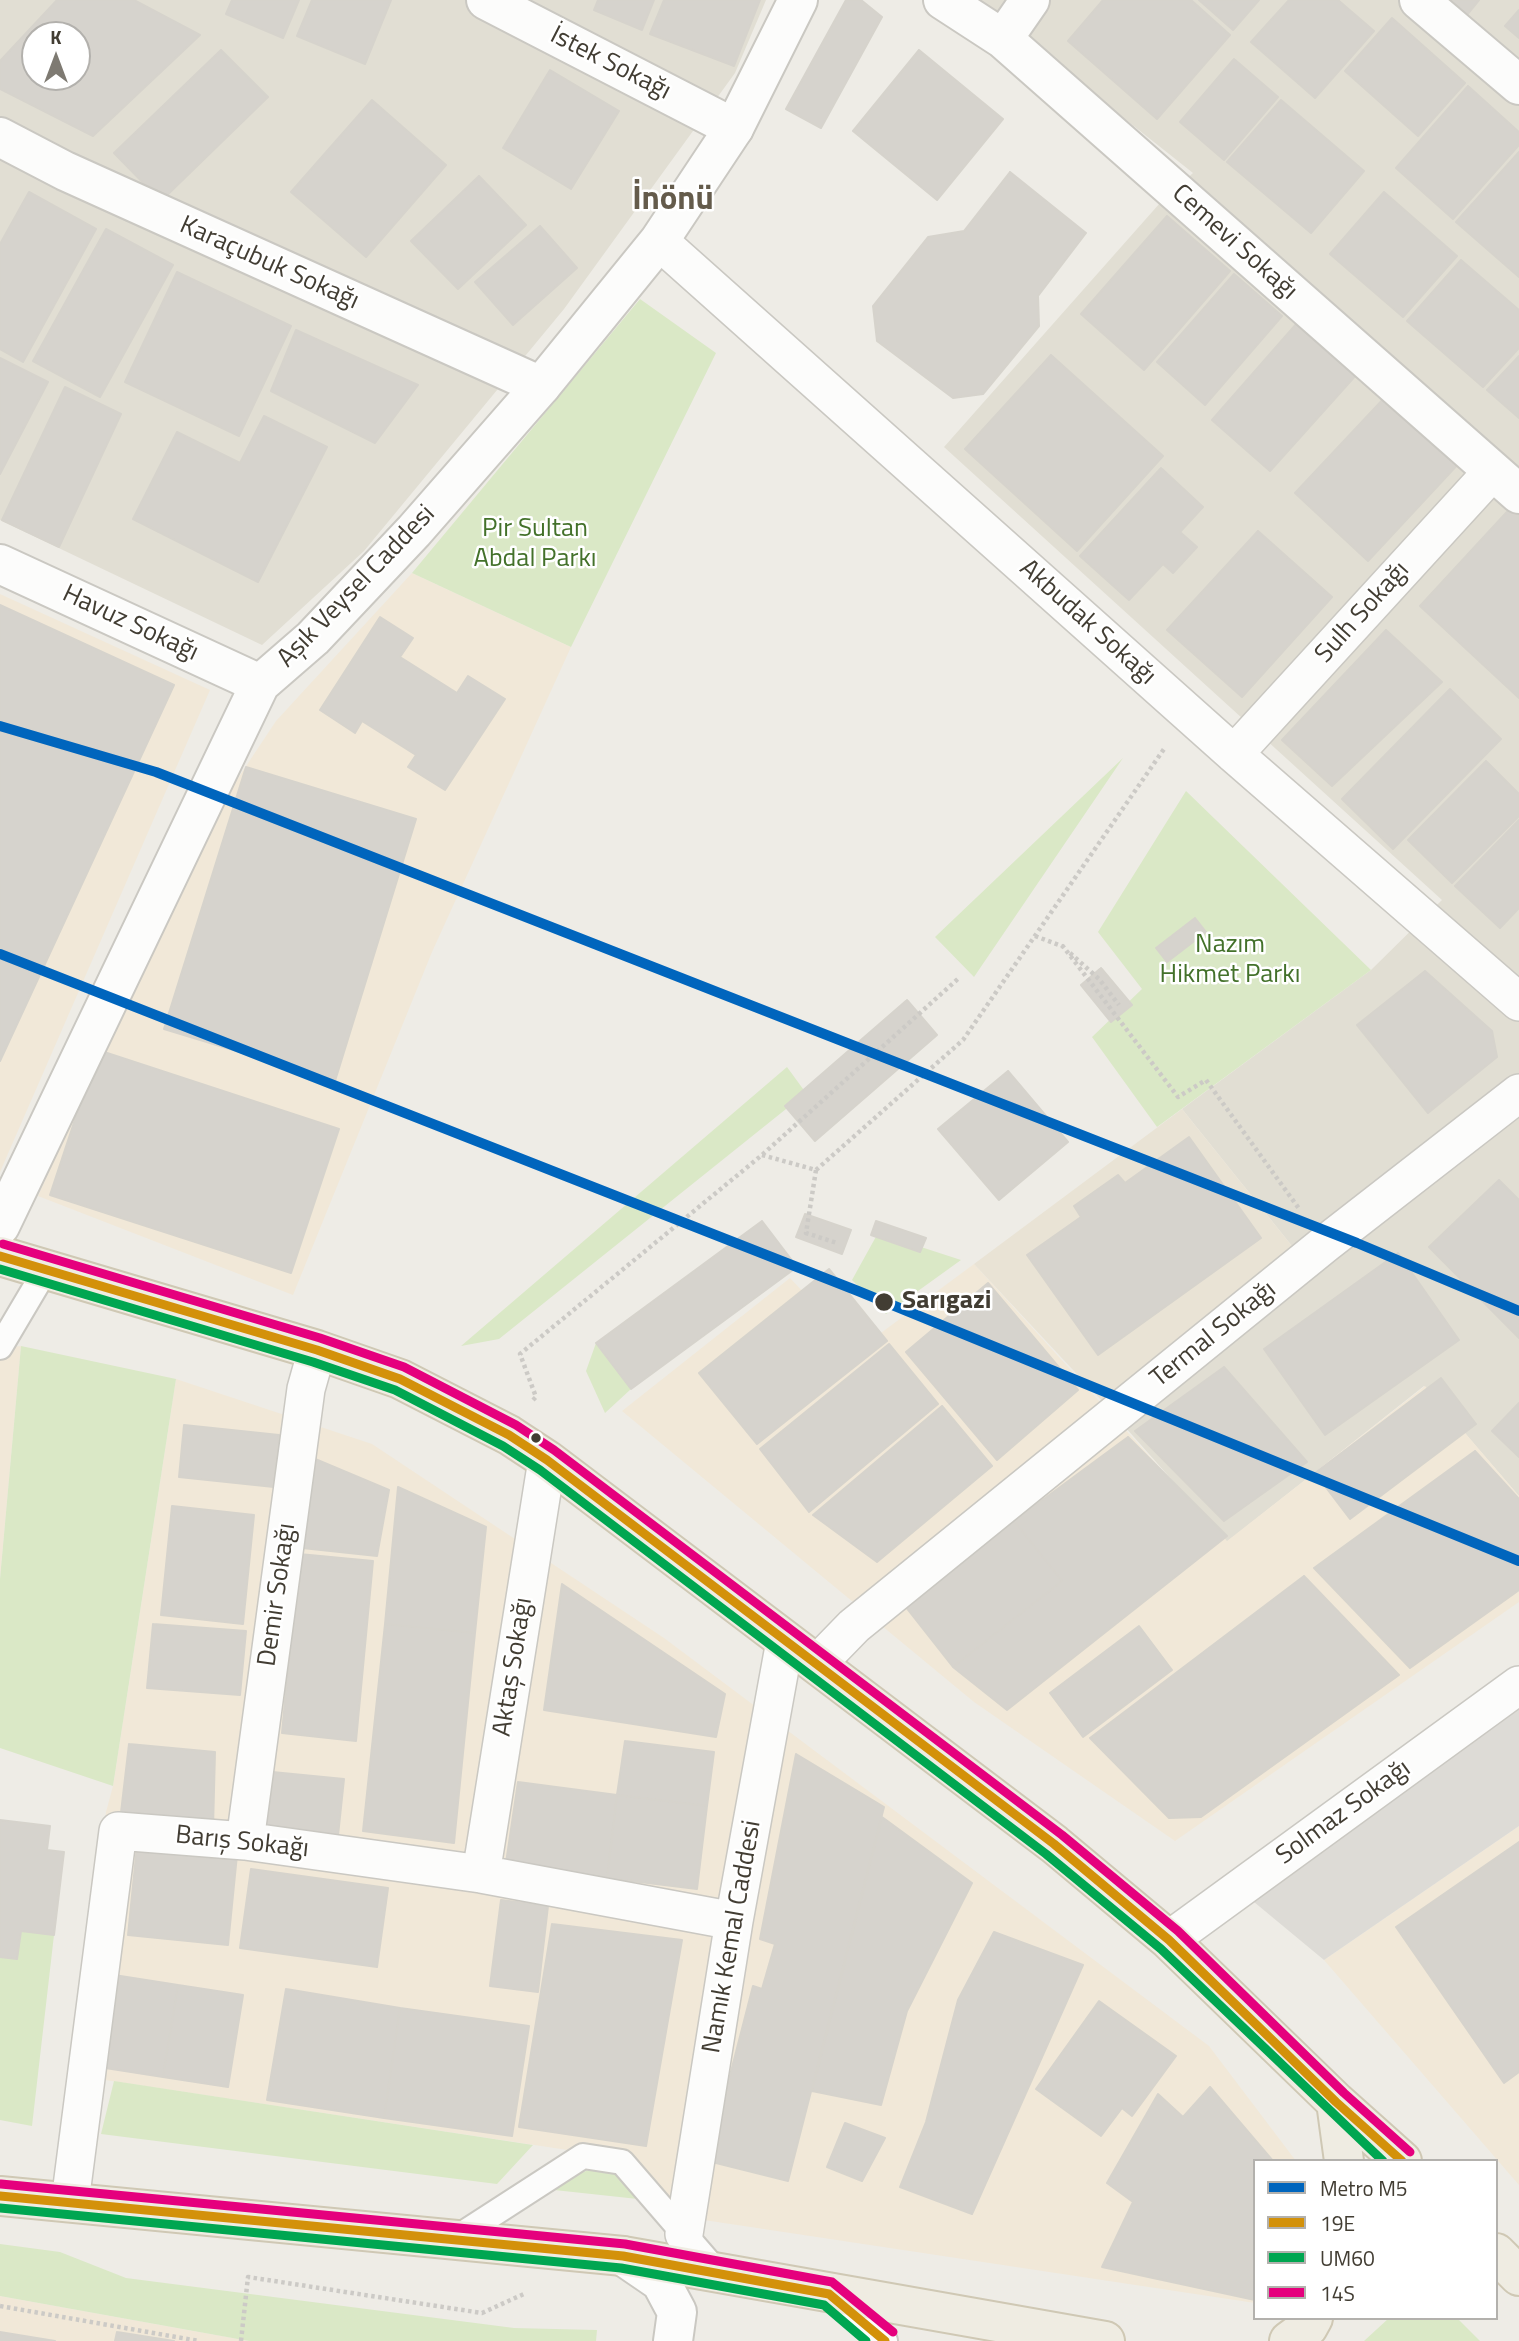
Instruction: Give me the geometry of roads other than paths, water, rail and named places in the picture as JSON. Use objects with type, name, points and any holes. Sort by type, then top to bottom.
[{"type":"main road","points":[[0,1256],[317,1350],[400,1379],[509,1435],[547,1460],[1054,1844],[1169,1940],[1336,2102],[1400,2159]]},
{"type":"main road","points":[[1336,2102],[1344,2159]]},
{"type":"main road","points":[[0,2196],[623,2256],[1105,2341]]},
{"type":"main road","points":[[1498,2255],[1519,2276]]},
{"type":"main road","points":[[1289,2341],[1308,2327],[1312,2320]]},
{"type":"street","name":"İstek Sokağı","points":[[486,0],[734,128]]},
{"type":"street","name":"Aşık Veysel Caddesi","points":[[0,1226],[260,684],[313,638],[359,591],[541,386],[659,241],[734,128],[797,0]]},
{"type":"street","name":"Cemevi Sokağı","points":[[943,0],[1003,38],[1505,483]]},
{"type":"street","points":[[1003,38],[1030,0]]},
{"type":"street","points":[[1419,0],[1519,85]]},
{"type":"street","name":"Karaçubuk Sokağı","points":[[0,137],[65,171],[541,386]]},
{"type":"street","name":"Akbudak Sokağı","points":[[659,241],[1234,754],[1519,1002]]},
{"type":"street","name":"Sulh Sokağı","points":[[1234,754],[1505,483]]},
{"type":"street","name":"Havuz Sokağı","points":[[0,564],[260,684]]},
{"type":"street","name":"Termal Sokağı","points":[[817,1664],[854,1626],[1325,1244],[1519,1093]]},
{"type":"street","name":"Demir Sokağı","points":[[245,1841],[306,1389],[317,1350]]},
{"type":"street","name":"Aktaş Sokağı","points":[[481,1874],[547,1460]]},
{"type":"street","name":"Namık Kemal Caddesi","points":[[684,2234],[734,1921],[785,1642]]},
{"type":"street","name":"Solmaz Sokağı","points":[[1169,1940],[1519,1685]]},
{"type":"street","name":"Barış Sokağı","points":[[70,2202],[118,1831],[245,1841],[481,1874],[734,1921]]},
{"type":"street","points":[[623,2256],[661,2283],[677,2312],[673,2341]]},
{"type":"lane","points":[[0,1347],[45,1271]]},
{"type":"lane","points":[[453,2240],[583,2157],[622,2162],[718,2273]]},
{"type":"lane","points":[[829,2294],[885,2341]]},
{"type":"metro line","name":"M5","points":[[0,726],[156,772],[1357,1243],[1519,1311]]},
{"type":"metro line","name":"M5","points":[[0,954],[858,1291],[1519,1561]]},
{"type":"place","name":"Sarıgazi","points":[[884,1302]]},
{"type":"district","name":"İnönü","points":[[673,201]]},
{"type":"park label","name":"Pir Sultan Abdal Parkı","points":[[535,545]]},
{"type":"park label","name":"Nazım Hikmet Parkı","points":[[1230,961]]}]
